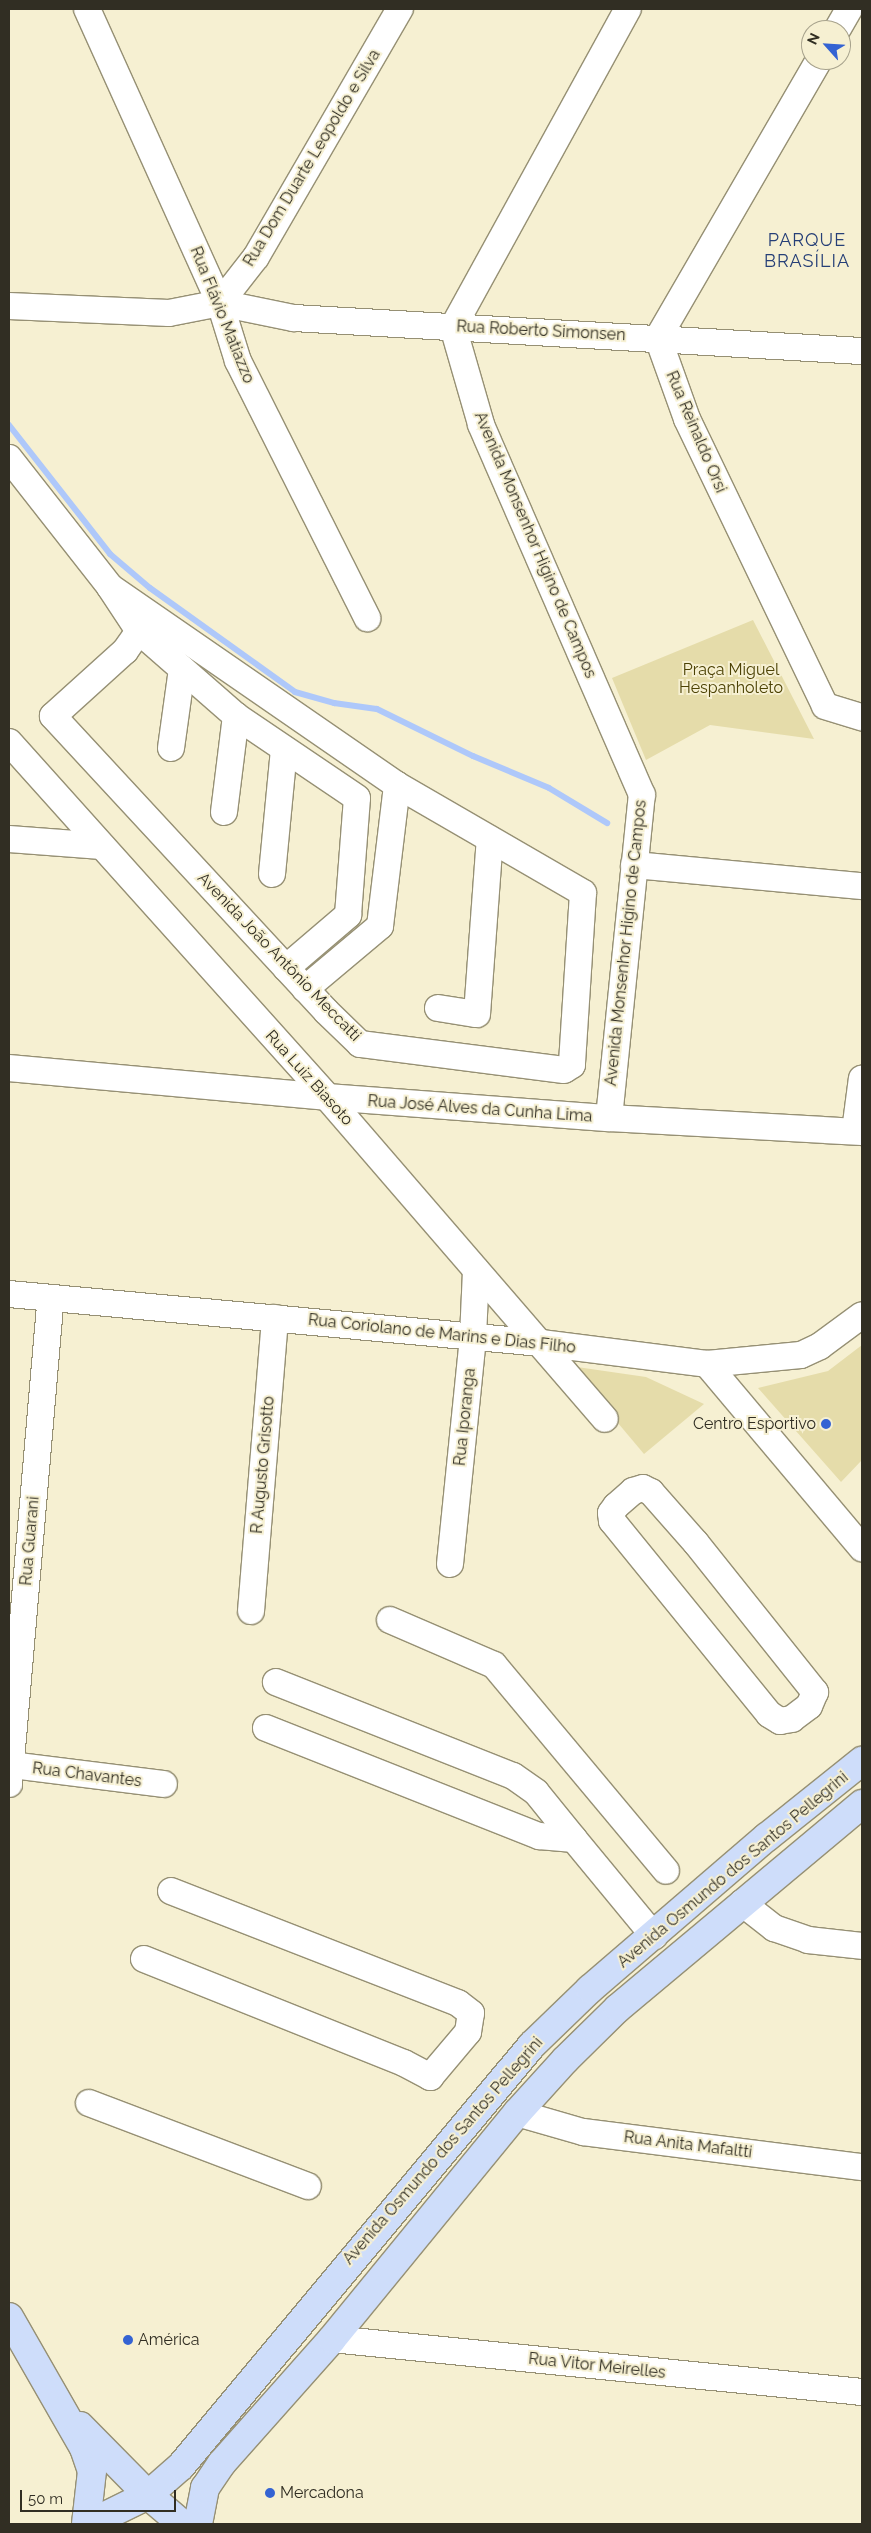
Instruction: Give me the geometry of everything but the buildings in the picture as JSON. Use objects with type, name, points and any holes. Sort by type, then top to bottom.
[{"type":"main road","name":"Avenida Osmundo dos Santos Pellegrini","points":[[88,2524],[148,2495],[181,2466],[327,2287],[532,2045],[590,1989],[768,1837],[862,1761]]},
{"type":"main road","name":"Avenida Osmundo dos Santos Pellegrini","points":[[198,2524],[205,2488],[222,2463],[332,2339],[517,2113],[618,2008],[742,1902],[862,1804]]},
{"type":"main road","points":[[327,2287],[324,2316],[332,2339]]},
{"type":"main road","points":[[9,2317],[84,2448],[92,2471],[88,2524]]},
{"type":"main road","points":[[58,2404],[148,2495],[182,2524]]},
{"type":"street","name":"Rua Flávio Matiazzo","points":[[87,9],[220,303],[238,361],[367,618]]},
{"type":"street","name":"Rua Dom Duarte Leopoldo e Silva","points":[[220,303],[256,257],[400,9]]},
{"type":"street","points":[[453,327],[628,9]]},
{"type":"street","points":[[843,20],[849,9]]},
{"type":"street","points":[[658,338],[814,70]]},
{"type":"street","points":[[9,306],[169,314],[220,303]]},
{"type":"street","name":"Rua Roberto Simonsen","points":[[220,303],[294,318],[862,351]]},
{"type":"street","name":"Avenida Monsenhor Higino de Campos","points":[[453,327],[481,424],[642,795],[609,1118]]},
{"type":"street","name":"Rua Reinaldo Orsi","points":[[658,338],[687,419],[825,706],[862,717]]},
{"type":"street","points":[[9,458],[110,587],[140,631],[236,716],[358,798]]},
{"type":"street","name":"Avenida João Antônio Meccatti","points":[[110,587],[397,785],[583,893],[572,1065],[564,1070],[360,1044],[305,989],[53,716],[125,651],[140,631]]},
{"type":"street","points":[[171,748],[182,668]]},
{"type":"street","points":[[224,812],[236,716]]},
{"type":"street","name":"Rua Luiz Biasoto","points":[[9,742],[326,1097],[605,1419]]},
{"type":"street","points":[[272,874],[284,750]]},
{"type":"street","points":[[305,989],[380,926],[397,785],[358,798]]},
{"type":"street","points":[[286,968],[348,915],[358,798]]},
{"type":"street","points":[[9,839],[102,846]]},
{"type":"street","points":[[438,1008],[477,1014],[490,839]]},
{"type":"street","points":[[634,865],[862,886]]},
{"type":"street","name":"Rua José Alves da Cunha Lima","points":[[9,1068],[326,1097],[609,1118],[859,1131]]},
{"type":"street","points":[[859,1131],[862,1078]]},
{"type":"street","name":"Rua Iporanga","points":[[450,1564],[473,1337],[476,1270]]},
{"type":"street","name":"Rua Coriolano de Marins e Dias Filho","points":[[9,1294],[541,1343],[707,1364],[801,1355],[820,1346],[862,1315]]},
{"type":"street","name":"Rua Guarani","points":[[10,1774],[51,1299]]},
{"type":"street","name":"R Augusto Grisotto","points":[[251,1611],[275,1318]]},
{"type":"street","points":[[707,1364],[862,1548]]},
{"type":"street","points":[[643,1488],[651,1492],[815,1692],[809,1706],[792,1719],[780,1721],[769,1714],[612,1522],[610,1514],[616,1506],[633,1491],[643,1488]]},
{"type":"street","points":[[390,1620],[494,1665],[666,1871]]},
{"type":"street","points":[[276,1682],[514,1776],[536,1792],[654,1936]]},
{"type":"street","points":[[266,1728],[539,1836],[574,1839]]},
{"type":"street","name":"Rua Chavantes","points":[[10,1774],[164,1784]]},
{"type":"street","points":[[144,1959],[404,2062],[430,2077],[468,2032],[471,2013],[458,2003],[171,1891]]},
{"type":"street","points":[[742,1902],[774,1928],[808,1940],[862,1946]]},
{"type":"street","points":[[88,2102],[308,2186]]},
{"type":"street","name":"Rua Anita Mafaltti","points":[[517,2113],[583,2132],[862,2167]]},
{"type":"street","name":"Rua Vitor Meirelles","points":[[332,2339],[862,2392]]},
{"type":"green space","name":"Praça Miguel Hespanholeto","points":[[753,620],[814,739],[710,725],[646,760],[612,678]]},
{"type":"green space","name":"Centro Esportivo","points":[[862,1345],[862,1460],[841,1482],[758,1388],[828,1371]]},
{"type":"green space","points":[[570,1366],[646,1377],[704,1404],[644,1454]]},
{"type":"waterway","points":[[9,425],[110,554],[150,588],[295,692],[334,703],[377,709],[473,756],[549,788],[607,823]]},
{"type":"place","name":"Centro Esportivo","points":[[826,1424]]},
{"type":"place","name":"América","points":[[128,2340]]},
{"type":"place","name":"Mercadona","points":[[270,2493]]},
{"type":"district","name":"PARQUE BRASÍLIA","points":[[807,251]]}]
